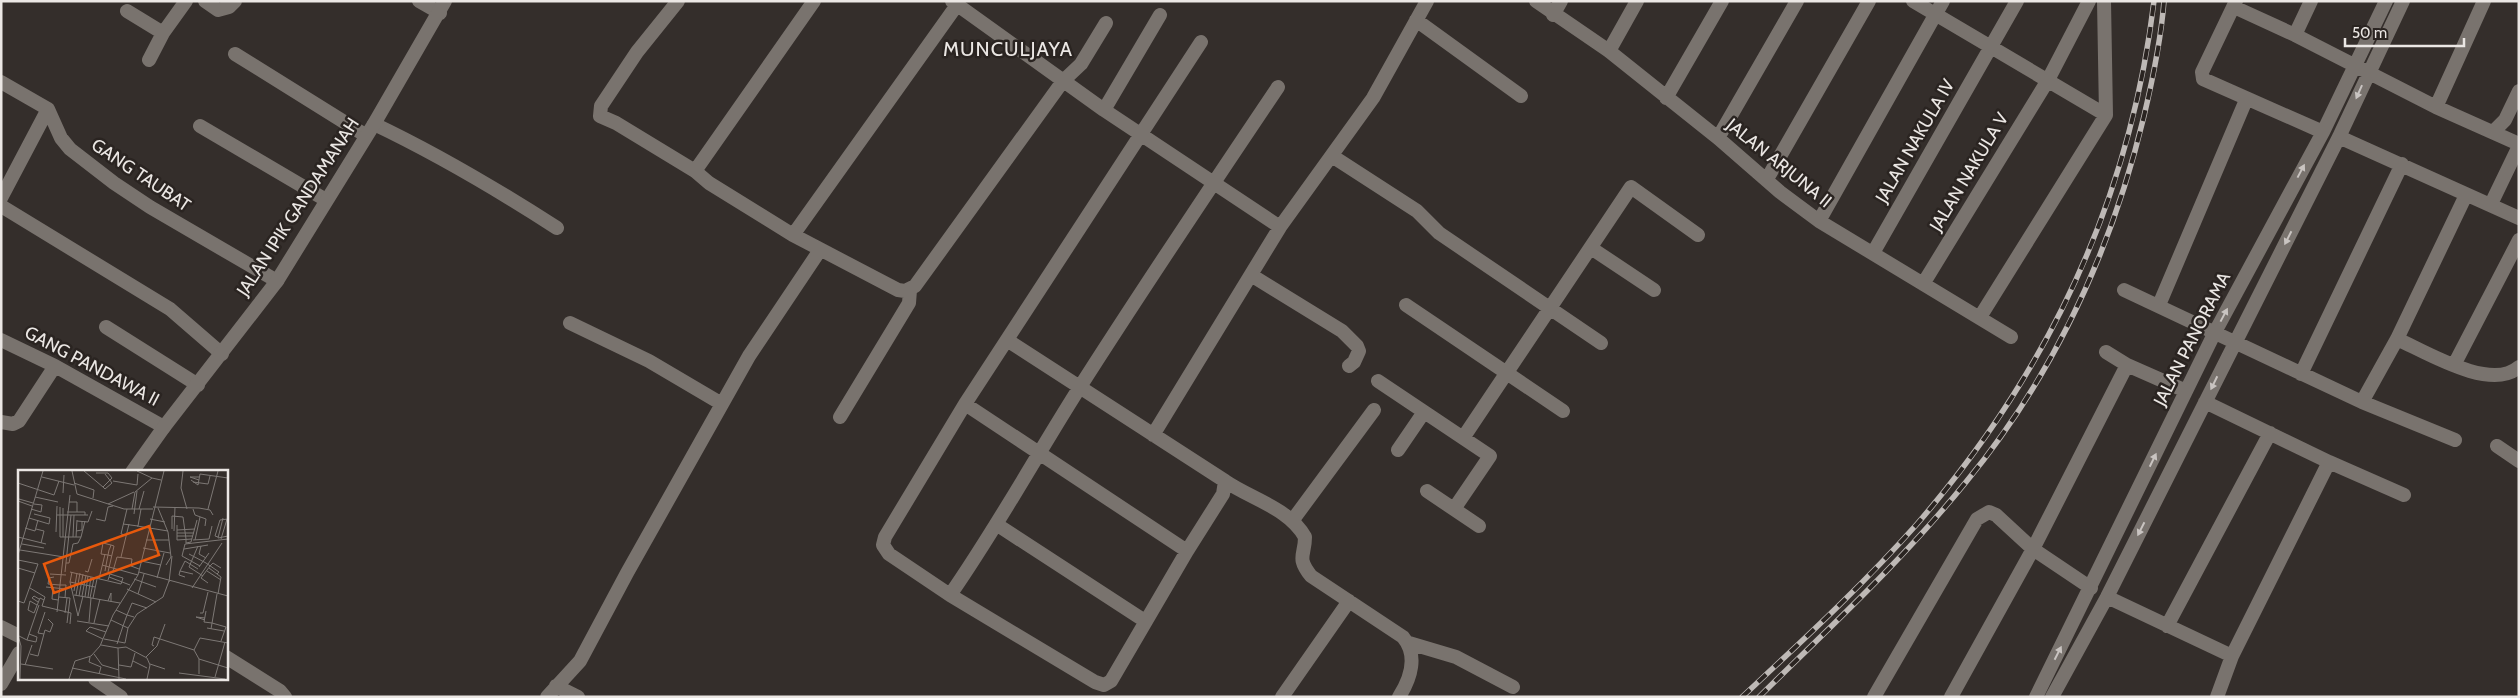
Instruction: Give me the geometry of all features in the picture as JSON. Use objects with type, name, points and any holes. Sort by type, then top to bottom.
[{"type":"street","points":[[149,60],[163,33],[186,1]]},
{"type":"street","points":[[205,1],[218,10],[229,7],[235,1]]},
{"type":"street","points":[[419,1],[442,7]]},
{"type":"street","points":[[678,1],[637,52],[601,106],[599,113],[603,118],[616,123],[695,171],[723,192],[794,235],[898,290],[910,290],[915,286],[1063,81],[1081,64],[1106,23]]},
{"type":"street","points":[[695,171],[814,1]]},
{"type":"street","points":[[1153,434],[1280,227],[1373,98],[1427,1]]},
{"type":"street","name":"JALAN ARJUNA II","points":[[1536,1],[1609,51],[1718,138],[1780,192],[1819,221],[2011,337]]},
{"type":"street","points":[[1553,14],[1561,1]]},
{"type":"street","points":[[1609,51],[1637,1]]},
{"type":"street","points":[[1666,98],[1722,1]]},
{"type":"street","points":[[1718,138],[1797,1]]},
{"type":"street","points":[[1767,179],[1868,1]]},
{"type":"street","points":[[1913,1],[2106,114]]},
{"type":"street","points":[[1819,221],[1942,1]]},
{"type":"street","name":"JALAN NAKULA IV","points":[[1873,253],[2017,1]]},
{"type":"street","name":"JALAN NAKULA V","points":[[1923,284],[2048,80],[2089,1]]},
{"type":"street","points":[[1980,317],[2106,114],[2104,1]]},
{"type":"street","points":[[2295,35],[2311,1]]},
{"type":"street","name":"JALAN PANORAMA","points":[[2036,697],[2215,332],[2323,132],[2386,1]]},
{"type":"street","points":[[2052,697],[2107,597],[2340,137],[2368,72],[2403,1]]},
{"type":"street","points":[[2436,107],[2484,1]]},
{"type":"street","points":[[794,235],[955,3],[1104,110],[1214,181],[1280,227]]},
{"type":"street","points":[[2323,132],[2246,100],[2202,77],[2235,4],[2436,107],[2494,131],[2519,145],[2491,204]]},
{"type":"street","name":"JALAN IPIK GANDAMANAH","points":[[133,470],[164,427],[278,281],[442,7]]},
{"type":"street","points":[[127,11],[163,33]]},
{"type":"street","points":[[1104,110],[1160,15]]},
{"type":"street","points":[[1416,20],[1521,96]]},
{"type":"street","points":[[1201,42],[965,404],[883,542],[884,550],[950,595],[1095,682],[1104,685],[1111,681],[1187,550],[1224,494],[1226,481]]},
{"type":"street","points":[[235,54],[370,130],[409,140],[557,228]]},
{"type":"street","points":[[1,82],[48,109],[1,198]]},
{"type":"street","points":[[950,595],[1135,299],[1278,88]]},
{"type":"street","points":[[2494,131],[2505,120],[2519,91]]},
{"type":"street","points":[[2159,305],[2246,100]]},
{"type":"street","name":"GANG TAUBAT","points":[[48,109],[61,138],[70,149],[114,183],[167,217],[278,281]]},
{"type":"street","points":[[200,126],[326,200]]},
{"type":"street","points":[[2340,137],[2519,218]]},
{"type":"street","points":[[1332,156],[1417,210],[1439,233],[1601,343]]},
{"type":"street","points":[[2301,374],[2402,164]]},
{"type":"street","points":[[1463,438],[1631,187],[1698,235]]},
{"type":"street","points":[[2362,402],[2396,339],[2466,194]]},
{"type":"street","points":[[1,206],[38,230],[104,267],[170,309],[222,354]]},
{"type":"street","points":[[2454,365],[2519,240]]},
{"type":"street","points":[[1591,248],[1654,290]]},
{"type":"street","points":[[551,691],[566,678],[580,661],[748,356],[820,250]]},
{"type":"street","points":[[1252,275],[1353,341],[1358,351],[1354,362],[1349,366]]},
{"type":"street","points":[[840,417],[909,304],[910,290]]},
{"type":"street","points":[[2124,290],[2362,402],[2455,440]]},
{"type":"street","points":[[1406,305],[1563,411]]},
{"type":"street","points":[[570,323],[649,361],[722,404]]},
{"type":"street","points":[[106,327],[198,385]]},
{"type":"street","points":[[2396,339],[2454,365],[2490,376],[2508,374],[2519,367]]},
{"type":"street","name":"GANG PANDAWA II","points":[[1,340],[55,366],[164,427]]},
{"type":"street","points":[[1007,340],[1079,389],[1226,481],[1266,503],[1292,521],[1305,536],[1300,556],[1304,567],[1311,576],[1403,636],[1409,644],[1411,672],[1399,697]]},
{"type":"street","points":[[2106,352],[2127,365],[2186,390]]},
{"type":"street","points":[[1951,697],[2033,549],[2127,365]]},
{"type":"street","points":[[1,422],[13,424],[18,421],[55,366]]},
{"type":"street","points":[[1378,381],[1490,456],[1454,509]]},
{"type":"street","points":[[2205,402],[2329,462],[2404,495]]},
{"type":"street","points":[[965,404],[1187,550]]},
{"type":"street","points":[[1292,521],[1374,410]]},
{"type":"street","points":[[1398,450],[1424,412]]},
{"type":"street","points":[[2167,626],[2270,433]]},
{"type":"street","points":[[2497,446],[2519,461]]},
{"type":"street","points":[[2217,697],[2232,656],[2329,462]]},
{"type":"street","points":[[1427,491],[1479,526]]},
{"type":"street","points":[[1874,697],[1977,519],[1989,512],[1996,514],[2033,549],[2091,588]]},
{"type":"street","points":[[996,524],[1145,621]]},
{"type":"street","points":[[2107,597],[2232,656]]},
{"type":"street","points":[[1282,697],[1349,601]]},
{"type":"street","points":[[1,627],[18,636]]},
{"type":"street","points":[[1409,644],[1456,657],[1513,687]]},
{"type":"street","points":[[1,684],[18,655]]},
{"type":"street","points":[[228,658],[280,691],[285,697]]},
{"type":"street","points":[[96,680],[121,697]]},
{"type":"street","points":[[551,691],[578,697]]},
{"type":"railway","points":[[1742,697],[1854,591],[1917,524],[1964,466],[2006,407],[2043,345],[2076,280],[2103,214],[2125,145],[2142,74],[2154,1]]},
{"type":"railway","points":[[1759,697],[1866,592],[1942,511],[1998,441],[2053,354],[2097,262],[2131,166],[2153,73],[2164,1]]},
{"type":"district","name":"MUNCULJAYA","points":[[1008,49]]}]
